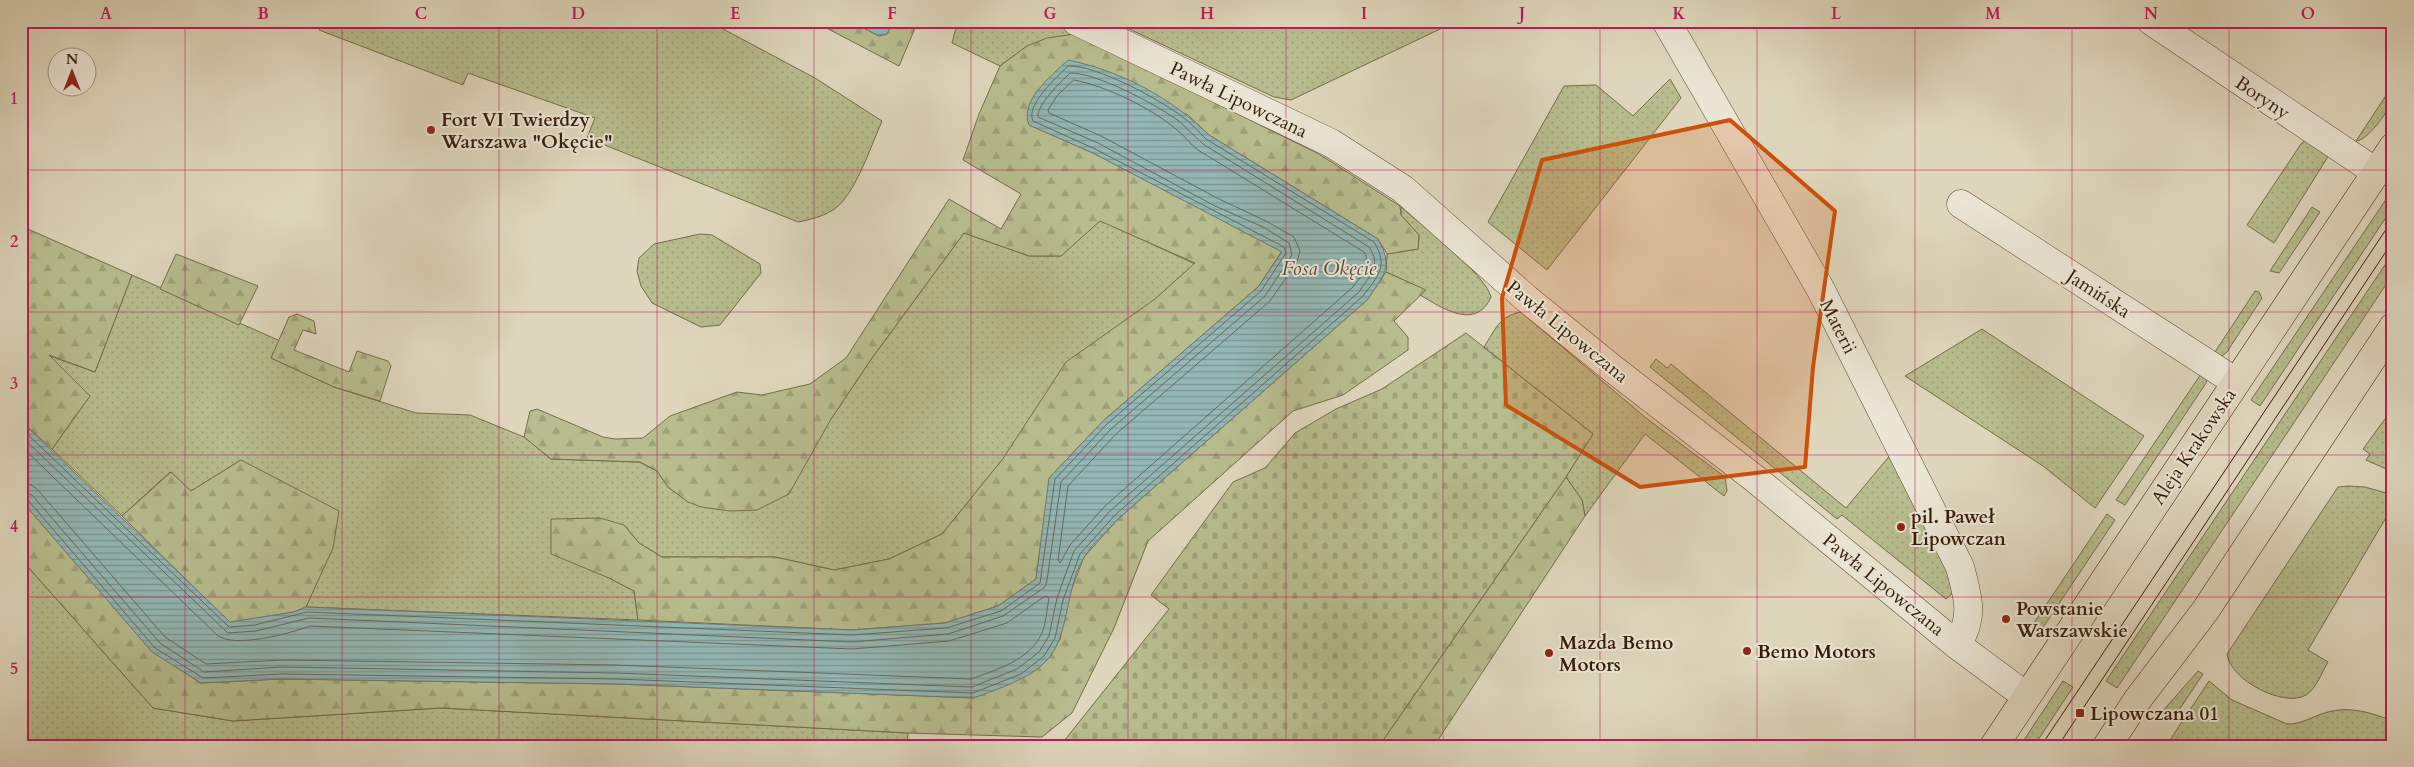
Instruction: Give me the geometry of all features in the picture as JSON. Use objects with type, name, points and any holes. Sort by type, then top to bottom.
[{"type":"main road","name":"Aleja Krakowska","points":[[1994,746],[2393,147]]},
{"type":"main road","points":[[2107,746],[2138,699],[2205,611],[2393,327]]},
{"type":"street","name":"Pawła Lipowczana","points":[[1076,21],[1331,143],[1403,190],[1534,304],[1613,369],[1754,478],[1957,645],[2026,696]]},
{"type":"street","name":"Materii","points":[[1666,21],[1820,290],[1960,568],[1970,606],[1965,632],[1957,645]]},
{"type":"street","name":"Boryny","points":[[2151,21],[2376,172]]},
{"type":"street","name":"Jamińska","points":[[1961,204],[2236,382]]},
{"type":"highlighted area","points":[[1730,120],[1835,211],[1813,367],[1805,467],[1640,487],[1506,405],[1502,298],[1542,160]]},
{"type":"green space","points":[[323,21],[708,21],[815,78],[882,121],[860,173],[839,206],[829,213],[798,222],[587,138],[595,118],[468,73],[463,85],[319,30]]},
{"type":"green space","points":[[813,21],[850,21],[879,36],[887,34],[893,21],[918,21],[899,66]]},
{"type":"green space","points":[[962,21],[1056,21],[1080,32],[1027,46],[1000,66],[952,43],[955,31]]},
{"type":"green space","points":[[1112,21],[1457,21],[1291,100],[1274,97]]},
{"type":"green space","points":[[1075,34],[1319,154],[1400,206],[1401,215],[1419,235],[1418,249],[1387,254],[1378,239],[1209,135],[1187,114],[1029,125],[1093,153],[1282,251],[1258,287],[1103,421],[1050,477],[1036,579],[998,606],[945,623],[852,630],[638,620],[634,591],[609,578],[551,554],[551,519],[600,518],[624,525],[639,543],[662,557],[775,557],[834,570],[889,559],[942,534],[1002,460],[1066,362],[1155,299],[1195,263],[1100,221],[1061,256],[1029,256],[964,233],[872,358],[831,419],[789,494],[757,510],[730,511],[701,507],[688,502],[668,487],[657,471],[640,462],[551,459],[524,437],[530,411],[537,409],[603,437],[615,439],[643,438],[670,416],[737,392],[762,395],[810,384],[846,358],[949,199],[1001,229],[1021,194],[963,160],[979,114],[1000,66],[1027,46],[1047,38]]},
{"type":"green space","points":[[1670,79],[1681,98],[1547,270],[1488,222],[1564,86],[1596,85],[1633,116]]},
{"type":"green space","points":[[2393,85],[2393,99],[2390,106],[2377,125],[2361,140],[2356,141]]},
{"type":"green space","points":[[2308,138],[2329,155],[2274,243],[2247,225],[2301,144]]},
{"type":"green space","points":[[2393,189],[2393,207],[2260,406],[2251,400]]},
{"type":"green space","points":[[1401,207],[1477,275],[1491,297],[1485,307],[1477,313],[1468,315],[1458,314],[1438,306],[1420,295],[1425,290],[1386,272],[1387,254],[1418,249],[1419,235],[1401,215]]},
{"type":"green space","points":[[2312,207],[2320,212],[2279,273],[2270,271]]},
{"type":"green space","points":[[1100,220],[1195,264],[1155,299],[1002,460],[942,534],[889,559],[834,570],[775,557],[662,557],[639,543],[624,525],[609,578],[634,591],[638,620],[306,607],[332,548],[241,460],[191,491],[170,472],[122,516],[52,449],[90,396],[47,355],[95,372],[132,275],[280,341],[271,358],[334,387],[416,413],[470,415],[524,437],[551,459],[639,462],[657,471],[668,487],[688,502],[831,419],[872,358],[964,233],[1029,256],[1061,256]]},
{"type":"green space","points":[[21,226],[132,275],[95,372],[49,355],[90,396],[52,449],[21,421]]},
{"type":"green space","points":[[700,234],[712,235],[760,264],[761,273],[720,325],[701,327],[652,303],[641,286],[637,271],[639,258],[654,244]]},
{"type":"green space","points":[[2393,253],[2393,274],[2117,688],[2106,681]]},
{"type":"green space","points":[[176,254],[258,286],[239,325],[160,289]]},
{"type":"green space","points":[[1386,272],[1426,290],[1394,321],[1408,337],[1408,350],[1343,395],[1293,411],[1148,541],[1114,628],[1072,713],[1042,737],[908,733],[441,708],[233,721],[153,708],[21,559],[21,500],[152,651],[201,683],[281,679],[616,684],[974,698],[1060,640],[1067,601],[1084,557],[1118,519],[1367,300]]},
{"type":"green space","points":[[2255,291],[2259,292],[2262,298],[2227,352],[2222,356],[2213,355]]},
{"type":"green space","points":[[1521,312],[1646,418],[1725,477],[1727,491],[1724,496],[1645,434],[1585,516],[1582,500],[1566,477],[1593,434],[1484,347],[1503,320]]},
{"type":"green space","points":[[297,314],[314,321],[316,334],[303,330],[294,350],[349,372],[357,351],[388,361],[391,366],[380,401],[334,387],[271,358],[289,317]]},
{"type":"green space","points":[[1982,329],[2144,436],[2095,508],[2043,466],[1905,376]]},
{"type":"green space","points":[[1466,333],[1593,434],[1566,477],[1379,746],[1060,746],[1169,609],[1151,595],[1233,482],[1265,468],[1295,433],[1336,409],[1382,389]]},
{"type":"green space","points":[[1656,359],[1667,368],[1671,364],[1846,508],[1892,453],[1949,571],[1954,592],[1946,599],[1842,515],[1837,519],[1650,367]]},
{"type":"green space","points":[[2203,371],[2207,377],[2206,383],[2125,505],[2116,500]]},
{"type":"green space","points":[[2393,408],[2393,472],[2366,460],[2370,454],[2363,449]]},
{"type":"green space","points":[[241,460],[339,511],[333,548],[306,607],[294,612],[230,623],[122,516],[171,472],[191,491]]},
{"type":"green space","points":[[1566,477],[1582,500],[1585,516],[1434,746],[1379,746]]},
{"type":"green space","points":[[2338,487],[2365,487],[2393,495],[2393,520],[2387,516],[2308,650],[2328,662],[2316,685],[2306,695],[2296,698],[2272,695],[2248,682],[2238,673],[2230,664],[2227,654]]},
{"type":"green space","points":[[2107,514],[2115,520],[2042,629],[2034,623]]},
{"type":"green space","points":[[21,559],[153,708],[233,721],[441,708],[908,733],[907,746],[21,746]]},
{"type":"green space","points":[[2198,671],[2203,674],[2175,716],[2168,717],[2161,713]]},
{"type":"green space","points":[[2063,681],[2073,687],[2034,746],[2020,746]]},
{"type":"green space","points":[[2209,681],[2232,700],[2287,724],[2297,723],[2337,710],[2361,711],[2385,718],[2393,721],[2393,746],[2166,746]]},
{"type":"water","points":[[850,21],[893,21],[887,34],[879,36]]},
{"type":"water","name":"Fosa Okęcie","points":[[1068,60],[1107,71],[1144,87],[1161,97],[1194,121],[1209,135],[1378,239],[1383,249],[1386,264],[1382,277],[1367,300],[1118,519],[1096,542],[1085,556],[1074,581],[1064,623],[1055,649],[1048,659],[1032,673],[1003,687],[974,698],[616,684],[281,679],[201,683],[152,652],[21,500],[21,421],[230,622],[294,612],[306,607],[852,630],[945,623],[998,606],[1036,579],[1049,478],[1103,421],[1258,287],[1282,252],[1093,153],[1029,125],[1027,116],[1033,98],[1046,81]]},
{"type":"tram line","points":[[2041,746],[2393,219]]},
{"type":"tram line","points":[[2058,746],[2393,241]]},
{"type":"place","name":"Fort VI Twierdzy Warszawa \"Okęcie\"","points":[[431,130]]},
{"type":"place","name":"pil. Paweł Lipowczan","points":[[1901,527]]},
{"type":"place","name":"Powstanie Warszawskie","points":[[2006,619]]},
{"type":"place","name":"Bemo Motors","points":[[1747,651]]},
{"type":"place","name":"Mazda Bemo Motors","points":[[1549,653]]},
{"type":"place","name":"Lipowczana 01","points":[[2080,713]]}]
